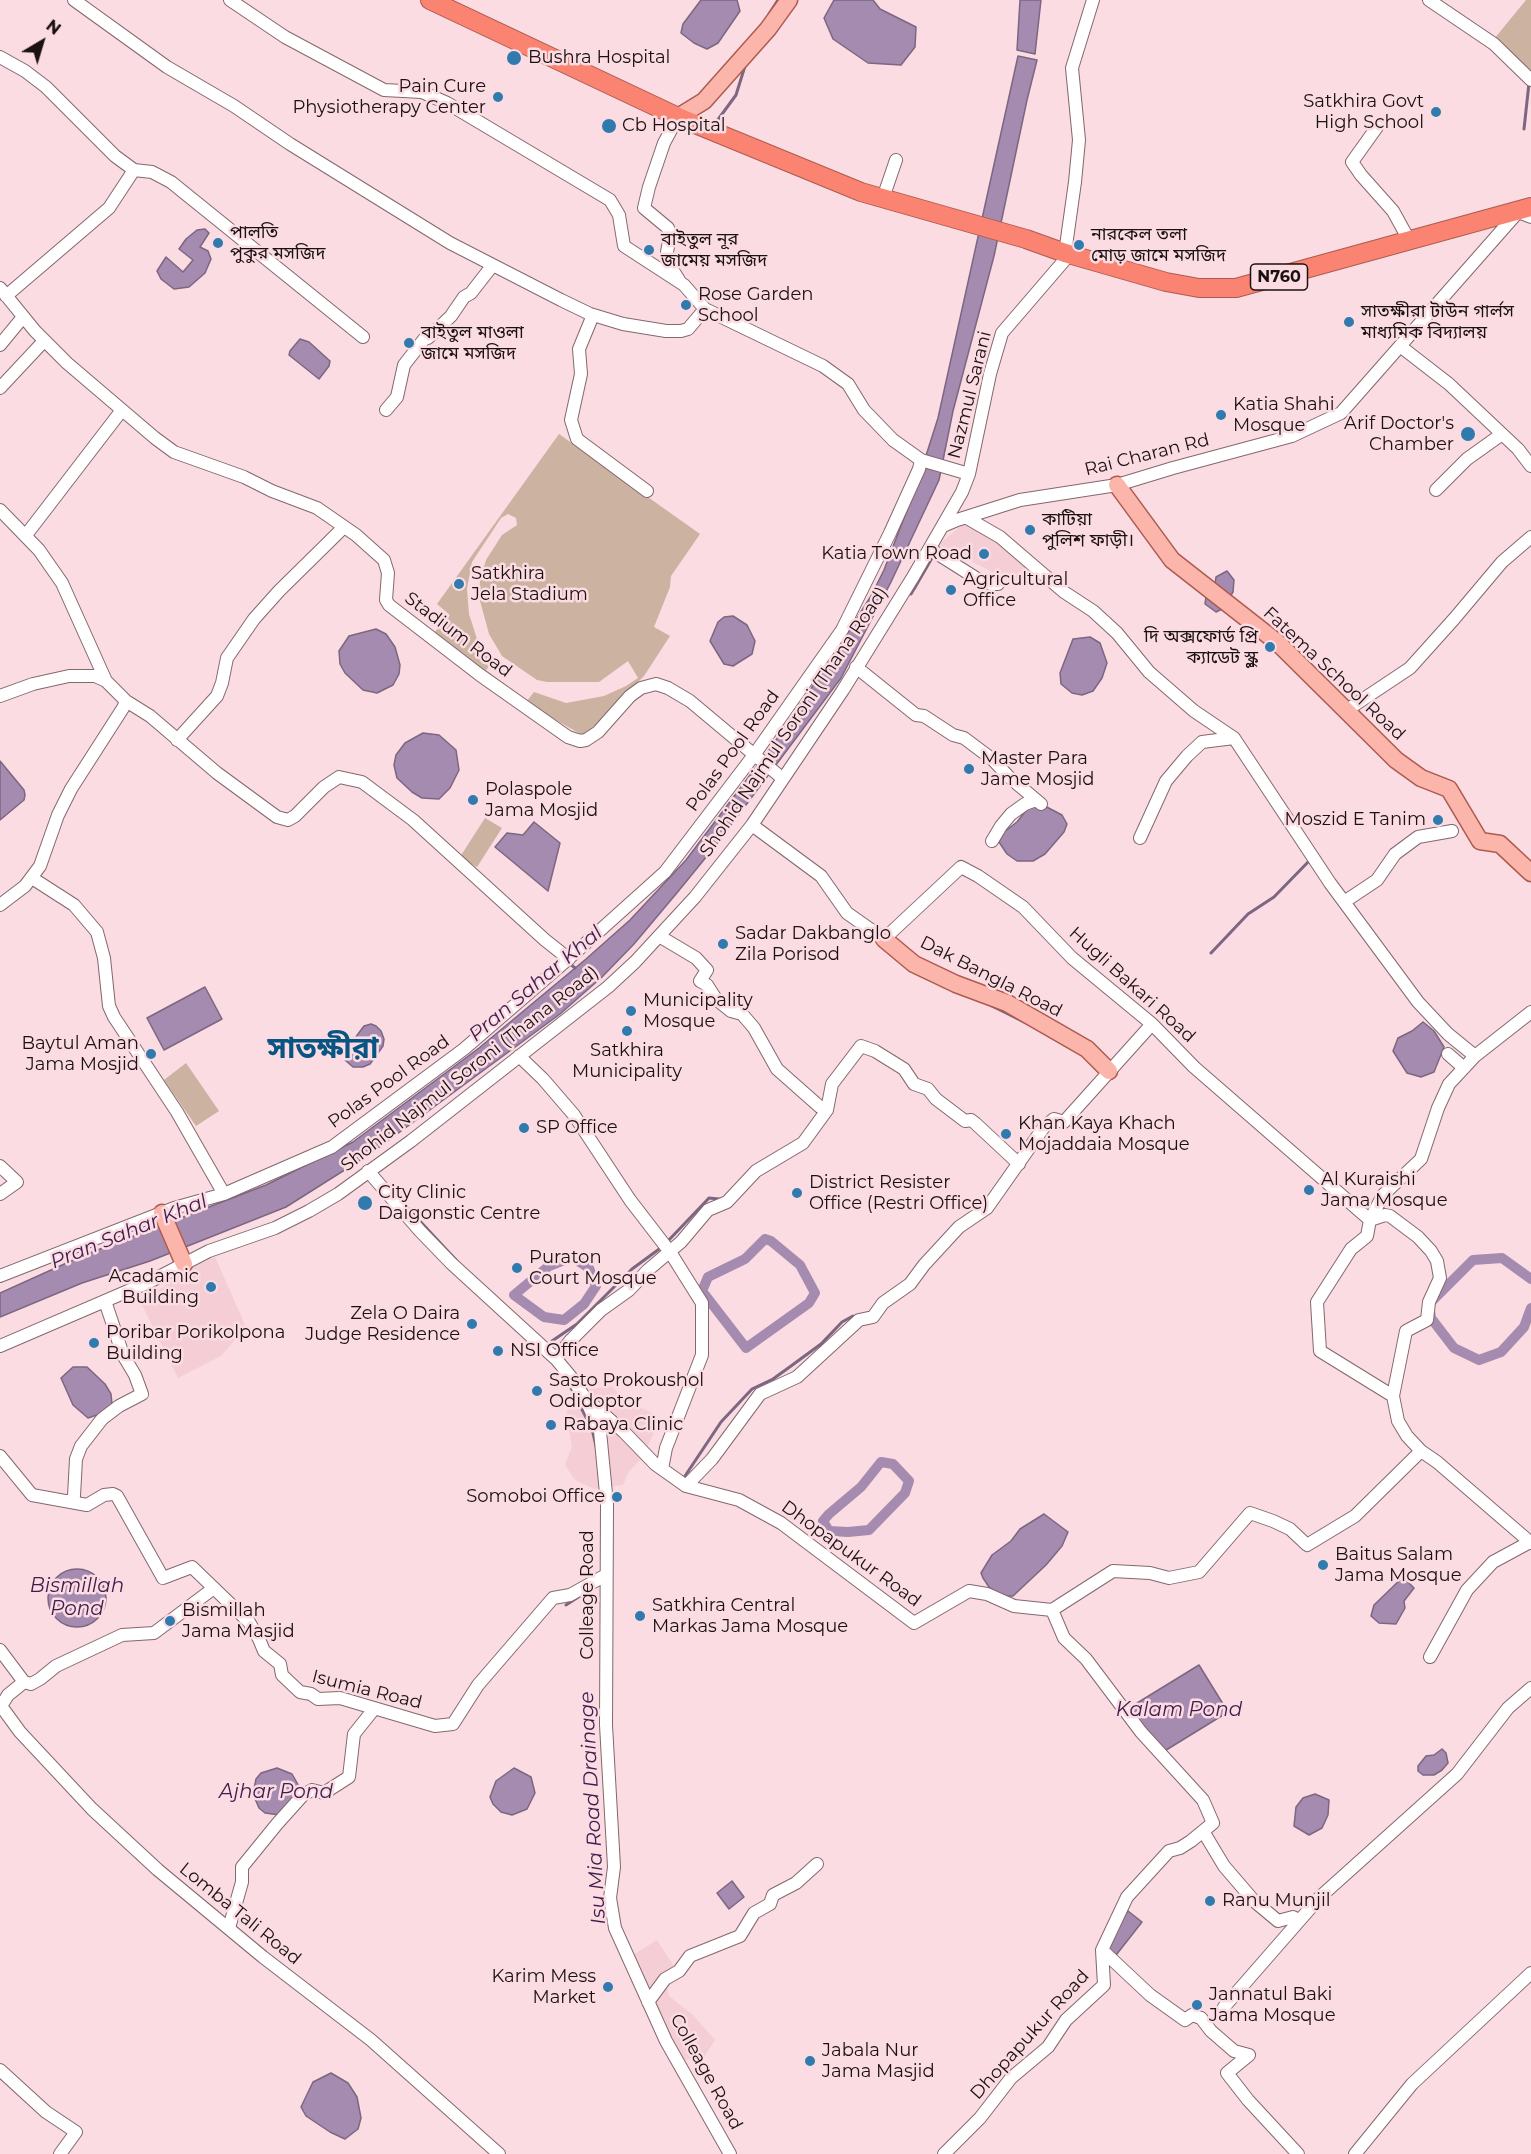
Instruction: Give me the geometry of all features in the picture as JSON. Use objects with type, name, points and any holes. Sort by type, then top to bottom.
[{"type":"highway","name":"N760","points":[[430,0],[678,117],[861,192],[1026,238],[1067,254],[1166,282],[1199,288],[1236,288],[1410,240],[1527,212]]},
{"type":"main road","points":[[678,117],[704,101],[768,29],[789,0]]},
{"type":"main road","name":"Fatema School Road","points":[[1117,485],[1172,560],[1278,643],[1396,760],[1421,778],[1449,789],[1480,841],[1500,844],[1531,873]]},
{"type":"main road","name":"Dak Bangla Road","points":[[884,939],[914,964],[956,984],[1007,1003],[1087,1049],[1109,1071]]},
{"type":"main road","points":[[162,1213],[184,1264]]},
{"type":"street","points":[[74,0],[167,67],[234,106],[450,243],[492,266],[593,315],[645,329],[681,331],[688,329],[705,309]]},
{"type":"street","points":[[230,0],[285,37],[384,90],[422,92],[447,103],[610,200],[620,215],[624,246],[684,285]]},
{"type":"street","points":[[1067,254],[1079,140],[1072,68],[1093,0]]},
{"type":"street","points":[[1429,0],[1494,44],[1531,80]]},
{"type":"street","points":[[0,57],[25,71],[46,87],[100,143],[134,170],[152,171],[171,182],[363,336]]},
{"type":"street","points":[[678,117],[664,143],[644,208],[668,228],[670,236],[667,252],[668,263],[684,285],[705,309],[823,366],[848,384],[864,410],[893,440],[921,460],[969,474]]},
{"type":"street","points":[[1377,127],[1352,162],[1393,211],[1410,240]]},
{"type":"street","points":[[883,198],[896,160]]},
{"type":"street","points":[[3,292],[109,208],[134,170]]},
{"type":"street","name":"Rai Charan Rd","points":[[943,526],[1020,500],[1117,485],[1292,436],[1341,413],[1400,346],[1527,212]]},
{"type":"street","name":"Nazmul Sarani","points":[[943,526],[969,474],[990,374],[1002,333],[1067,254]]},
{"type":"street","points":[[386,410],[397,397],[404,365],[425,338],[428,338],[451,316],[464,297],[471,293],[492,266]]},
{"type":"street","name":"Stadium Road","points":[[3,292],[44,341],[67,363],[155,438],[181,456],[244,477],[316,508],[344,527],[384,560],[388,573],[386,600],[389,604],[480,675],[568,737],[580,741],[586,740],[598,732],[630,696],[641,688],[656,684],[690,701],[782,778]]},
{"type":"street","points":[[593,315],[579,349],[581,374],[571,420],[577,439],[646,491]]},
{"type":"street","points":[[0,345],[23,317]]},
{"type":"street","points":[[0,388],[44,341]]},
{"type":"street","points":[[1400,346],[1449,384],[1502,434],[1531,466]]},
{"type":"street","points":[[26,535],[122,410]]},
{"type":"street","points":[[1436,490],[1467,459],[1502,434]]},
{"type":"street","name":"Polas Pool Road","points":[[0,1276],[162,1213],[224,1194],[332,1147],[464,1049],[568,959],[665,872],[754,755],[842,630],[890,533],[921,460]]},
{"type":"street","points":[[0,510],[39,550],[62,583],[106,681]]},
{"type":"street","points":[[966,518],[1000,537],[1064,592],[1093,611],[1117,633],[1149,672],[1194,711],[1233,738],[1344,902],[1418,1002],[1448,1034],[1475,1056]]},
{"type":"street","name":"Shohid Najmul Soroni (Thana Road)","points":[[0,1346],[149,1282],[209,1251],[275,1228],[338,1194],[411,1141],[608,987],[660,936],[695,897],[752,825],[856,667],[943,526]]},
{"type":"street","points":[[177,740],[217,696],[227,658],[254,619],[344,527]]},
{"type":"street","points":[[1347,710],[1410,668],[1502,562],[1531,537]]},
{"type":"street","points":[[930,549],[979,580],[998,584]]},
{"type":"street","points":[[856,667],[916,715],[924,716],[953,735],[964,738],[992,759],[1009,777],[1039,802],[1025,804],[1011,814],[992,841]]},
{"type":"street","points":[[0,696],[33,684],[69,676],[95,676],[106,681],[126,701],[150,716],[217,773],[277,817],[288,820],[324,787],[339,777],[362,782],[413,820],[568,959]]},
{"type":"street","points":[[0,905],[17,893],[40,866],[58,815],[71,789],[126,701]]},
{"type":"street","points":[[1140,838],[1166,781],[1188,756],[1202,742],[1233,738]]},
{"type":"street","points":[[752,825],[821,876],[847,913],[884,939]]},
{"type":"street","points":[[1344,902],[1377,880],[1395,854],[1418,837],[1452,831]]},
{"type":"street","name":"Hugli Bakari Road","points":[[884,939],[961,867],[978,876],[1023,907],[1072,958],[1152,1024],[1194,1066],[1370,1220]]},
{"type":"street","points":[[32,878],[74,905],[97,932],[104,958],[109,1006],[114,1017],[177,1112],[224,1194]]},
{"type":"street","points":[[660,936],[696,958],[707,970],[700,981],[707,986],[716,999],[731,1011],[742,1014],[754,1028],[777,1069],[827,1110]]},
{"type":"street","points":[[1393,1396],[1320,1351],[1317,1302],[1351,1249],[1367,1236],[1370,1220],[1383,1196],[1421,1159],[1438,1108],[1449,1084],[1475,1056],[1531,1012]]},
{"type":"street","points":[[686,1486],[712,1459],[760,1394],[797,1377],[859,1320],[873,1317],[883,1304],[910,1284],[959,1227],[987,1208],[1044,1127],[1054,1119],[1064,1122],[1152,1024]]},
{"type":"street","points":[[556,1359],[570,1341],[601,1310],[628,1290],[670,1252],[708,1210],[727,1202],[756,1171],[803,1143],[827,1110],[832,1084],[861,1046],[904,1069],[914,1084],[928,1089],[936,1099],[965,1121],[971,1120],[975,1123],[1019,1164]]},
{"type":"street","points":[[1448,1054],[1464,1068]]},
{"type":"street","points":[[519,1056],[543,1079],[574,1115],[630,1200],[670,1252],[702,1303],[702,1355],[666,1448],[662,1469]]},
{"type":"street","points":[[0,1166],[17,1182],[0,1194]]},
{"type":"street","name":"Colleage Road","points":[[369,1171],[420,1231],[451,1263],[556,1359],[585,1398],[600,1431],[607,1504],[606,1725],[614,1867],[610,1898],[615,1928],[666,2041],[730,2154]]},
{"type":"street","points":[[1370,1220],[1385,1215],[1390,1216],[1418,1237],[1437,1261],[1440,1278],[1429,1302],[1427,1321],[1406,1331],[1393,1396],[1398,1421],[1407,1436],[1421,1451],[1437,1462],[1531,1543],[1493,1562],[1467,1590],[1430,1657]]},
{"type":"street","points":[[0,1456],[32,1495],[71,1501],[74,1496],[76,1459],[81,1446],[102,1419],[119,1406],[142,1394],[135,1375],[123,1355],[105,1301]]},
{"type":"street","name":"Dhopapukur Road","points":[[585,1398],[662,1469],[686,1486],[739,1500],[781,1523],[914,1623],[969,1591],[987,1594],[1014,1606],[1052,1610]]},
{"type":"street","points":[[1299,1920],[1293,1917],[1278,1921],[1254,1901],[1224,1866],[1203,1831],[1213,1823],[1203,1800],[1141,1732],[1086,1659],[1064,1638],[1052,1610],[1113,1571],[1150,1573],[1169,1578],[1199,1572],[1250,1513],[1290,1529],[1307,1545],[1355,1516],[1421,1451]]},
{"type":"street","name":"Isumia Road","points":[[71,1501],[87,1505],[104,1495],[117,1496],[163,1578],[192,1567],[249,1622],[264,1652],[280,1664],[282,1675],[300,1692],[311,1694],[318,1699],[339,1698],[435,1726],[453,1724],[478,1685],[553,1598],[570,1595],[606,1575]]},
{"type":"street","points":[[0,1650],[24,1682],[31,1684],[56,1666],[122,1635],[154,1634],[214,1588]]},
{"type":"street","name":"Lomba Tali Road","points":[[24,1682],[8,1695],[1,1706],[20,1732],[92,1809],[158,1870],[371,2040],[499,2154]]},
{"type":"street","points":[[1224,2007],[1320,1897],[1457,1774],[1508,1708],[1531,1688]]},
{"type":"street","points":[[229,1928],[242,1882],[242,1867],[303,1795],[312,1790],[324,1793],[349,1777],[354,1734],[374,1709]]},
{"type":"street","name":"Dhopapukur Road","points":[[944,2154],[980,2118],[1011,2078],[1048,2047],[1066,2020],[1104,1985],[1102,1950],[1127,1897],[1169,1851],[1180,1848],[1203,1831]]},
{"type":"street","points":[[648,2002],[665,1979],[679,1971],[690,1956],[716,1948],[740,1936],[754,1913],[770,1904],[773,1895],[796,1883],[817,1864]]},
{"type":"street","points":[[1102,1950],[1150,1995],[1176,2014],[1185,2020],[1192,2015],[1200,2018],[1234,2051],[1249,2055],[1227,2073],[1298,2154]]},
{"type":"street","points":[[1356,2153],[1412,2084],[1531,1973]]},
{"type":"street","points":[[0,2070],[46,2112],[76,2132],[60,2154]]},
{"type":"shaded area","points":[[1526,0],[1531,0],[1531,70],[1494,39]]},
{"type":"shaded area","points":[[559,434],[700,534],[671,576],[670,587],[654,627],[670,636],[644,676],[584,736],[528,704],[432,635],[450,615],[437,604]],"holes":[[[508,514],[516,518],[517,525],[502,535],[486,560],[480,580],[479,597],[489,634],[502,656],[537,680],[547,682],[599,682],[628,661],[638,678],[604,696],[566,703],[534,692],[527,701],[486,670],[494,661],[485,653],[477,639],[469,614],[467,589],[472,562],[501,518]]]},
{"type":"shaded area","name":"Katia Town Road","points":[[967,521],[1023,563],[1030,578],[1011,581],[938,545]]},
{"type":"shaded area","points":[[485,818],[502,828],[477,867],[460,857]]},
{"type":"shaded area","points":[[186,1063],[219,1111],[196,1126],[164,1080]]},
{"type":"shaded area","points":[[215,1257],[246,1327],[221,1356],[178,1378],[139,1299],[164,1287],[180,1272]]},
{"type":"shaded area","points":[[612,1386],[626,1403],[661,1418],[642,1458],[628,1473],[623,1485],[594,1489],[575,1480],[565,1465],[572,1446],[566,1415],[572,1398],[591,1389]]},
{"type":"shaded area","points":[[657,1940],[674,1966],[666,1982],[669,1996],[693,2015],[715,2040],[704,2057],[685,2060],[631,1956]]},
{"type":"water","points":[[701,0],[737,0],[740,11],[718,43],[707,49],[681,33],[683,24]]},
{"type":"water","points":[[834,0],[873,0],[880,9],[916,27],[915,47],[901,65],[868,63],[833,39],[824,18]]},
{"type":"water","points":[[1020,0],[1041,0],[1035,54],[1017,50]]},
{"type":"water","points":[[1018,56],[1037,60],[994,256],[953,411],[939,480],[891,582],[841,678],[716,845],[634,944],[602,977],[560,1014],[370,1154],[286,1207],[150,1261],[82,1283],[0,1317],[0,1293],[82,1256],[266,1185],[353,1142],[479,1048],[586,959],[630,920],[686,860],[772,746],[831,659],[871,596],[884,570],[916,487],[938,418]]},
{"type":"water","points":[[205,229],[209,233],[200,247],[208,251],[211,259],[205,273],[189,287],[174,289],[161,279],[157,271],[166,257],[183,272],[193,260],[179,249],[197,230]]},
{"type":"water","points":[[300,339],[309,342],[330,361],[319,379],[289,355]]},
{"type":"water","points":[[1227,571],[1234,580],[1233,592],[1222,609],[1216,612],[1205,604],[1206,597],[1215,585],[1216,577]]},
{"type":"water","points":[[733,616],[747,625],[755,641],[752,654],[733,666],[724,664],[710,641],[718,622],[724,617]]},
{"type":"water","points":[[376,629],[386,634],[395,647],[400,665],[399,674],[393,685],[377,693],[363,690],[345,673],[340,664],[339,651],[349,636]]},
{"type":"water","points":[[1090,637],[1100,643],[1107,663],[1102,678],[1093,691],[1082,695],[1072,693],[1061,684],[1060,673],[1073,639]]},
{"type":"water","points":[[423,733],[439,735],[456,750],[459,770],[450,788],[439,799],[422,798],[397,778],[394,765],[396,755],[405,743]]},
{"type":"water","points":[[0,761],[24,790],[25,795],[24,800],[0,820]]},
{"type":"water","points":[[1041,804],[1062,815],[1067,824],[1064,832],[1045,854],[1033,861],[1017,861],[1007,854],[999,842],[1004,832],[1017,822],[1028,808]]},
{"type":"water","points":[[534,822],[560,843],[548,891],[495,847],[507,833],[523,835]]},
{"type":"water","points":[[205,987],[222,1019],[164,1050],[147,1018]]},
{"type":"water","points":[[1423,1022],[1434,1031],[1444,1047],[1434,1072],[1421,1077],[1407,1073],[1393,1051],[1398,1038]]},
{"type":"water","points":[[371,1024],[381,1031],[384,1039],[383,1046],[370,1064],[353,1067],[345,1060],[343,1054],[364,1026]]},
{"type":"water","points":[[73,1367],[87,1367],[105,1384],[111,1394],[112,1404],[106,1412],[88,1418],[73,1405],[61,1378]]},
{"type":"water","points":[[1044,1514],[1068,1532],[1062,1546],[1046,1565],[1013,1596],[1001,1596],[989,1587],[981,1573],[992,1555],[1011,1541],[1020,1529]]},
{"type":"water","name":"Bismillah Pond","points":[[77,1569],[88,1571],[101,1582],[106,1598],[104,1609],[93,1622],[77,1627],[66,1625],[53,1614],[48,1598],[50,1587],[61,1574]]},
{"type":"water","points":[[1403,1577],[1414,1588],[1404,1601],[1405,1608],[1396,1624],[1379,1623],[1371,1616],[1374,1605]]},
{"type":"water","name":"Kalam Pond","points":[[1199,1665],[1228,1712],[1158,1755],[1129,1708]]},
{"type":"water","points":[[1442,1749],[1446,1753],[1448,1763],[1442,1770],[1434,1775],[1423,1775],[1418,1771],[1418,1766],[1426,1756],[1434,1755]]},
{"type":"water","name":"Ajhar Pond","points":[[277,1768],[292,1774],[300,1788],[300,1795],[280,1815],[265,1813],[259,1808],[253,1794],[256,1779],[261,1773]]},
{"type":"water","points":[[514,1768],[531,1777],[535,1793],[527,1809],[512,1815],[501,1812],[490,1797],[496,1781]]},
{"type":"water","points":[[1315,1794],[1329,1800],[1328,1815],[1322,1828],[1309,1835],[1294,1826],[1296,1807],[1303,1798]]},
{"type":"water","points":[[732,1881],[744,1897],[729,1909],[717,1893]]},
{"type":"water","points":[[1128,1911],[1142,1922],[1113,1959],[1099,1949]]},
{"type":"water","points":[[331,2073],[348,2083],[357,2097],[361,2118],[358,2129],[345,2139],[306,2116],[301,2107],[313,2082]]},
{"type":"waterway","points":[[769,14],[778,0]]},
{"type":"waterway","points":[[714,125],[736,95],[745,66]]},
{"type":"waterway","points":[[1524,129],[1529,83]]},
{"type":"waterway","points":[[911,594],[932,558],[914,589]]},
{"type":"waterway","points":[[1211,953],[1248,914],[1274,897],[1310,860]]},
{"type":"waterway","name":"Pran Sahar Khal","points":[[569,963],[575,968]]},
{"type":"waterway","points":[[992,1006],[1026,1023]]},
{"type":"waterway","points":[[667,1242],[709,1198],[719,1199]]},
{"type":"waterway","points":[[404,1204],[457,1261]]},
{"type":"waterway","points":[[765,1239],[771,1241],[800,1265],[815,1293],[809,1303],[746,1348],[702,1291],[708,1277],[745,1259],[765,1239]]},
{"type":"waterway","points":[[552,1341],[577,1324],[632,1269],[662,1247]]},
{"type":"waterway","points":[[572,1257],[589,1268],[596,1286],[584,1304],[564,1320],[544,1317],[514,1295],[549,1266],[572,1257]]},
{"type":"waterway","points":[[1531,1279],[1502,1258],[1473,1260],[1429,1304],[1431,1318],[1454,1348],[1479,1360],[1501,1352],[1524,1327],[1531,1308]]},
{"type":"waterway","points":[[685,1476],[721,1422],[752,1389],[773,1379],[791,1366],[821,1344],[842,1322],[853,1316]]},
{"type":"waterway","points":[[569,1384],[592,1429],[596,1446]]},
{"type":"waterway","points":[[881,1462],[893,1464],[909,1481],[905,1493],[869,1530],[829,1531],[823,1521],[861,1487],[881,1462]]},
{"type":"waterway","name":"Isu Mia Road Drainage","points":[[566,1605],[583,1594]]},
{"type":"place","name":"Bushra Hospital","points":[[514,58]]},
{"type":"place","name":"Pain Cure Physiotherapy Center","points":[[498,97]]},
{"type":"place","name":"Satkhira Govt High School","points":[[1436,112]]},
{"type":"place","name":"Cb Hospital","points":[[609,126]]},
{"type":"place","name":"পালতি পুকুর মসজিদ","points":[[218,243]]},
{"type":"place","name":"নারকেল তলা মোড় জামে মসজিদ","points":[[1079,245]]},
{"type":"place","name":"বাইতুল নূর জামেয় মসজিদ","points":[[649,250]]},
{"type":"place","name":"Rose Garden School","points":[[686,305]]},
{"type":"place","name":"সাতক্ষীরা টাউন গার্লস মাধ্যমিক বিদ্যালয়","points":[[1349,322]]},
{"type":"place","name":"বাইতুল মাওলা জামে মসজিদ","points":[[409,343]]},
{"type":"place","name":"Katia Shahi Mosque","points":[[1221,415]]},
{"type":"place","name":"Arif Doctor's Chamber","points":[[1468,434]]},
{"type":"place","name":"কাটিয়া পুলিশ ফাড়ী।","points":[[1030,530]]},
{"type":"place","name":"Katia Town Road","points":[[984,554]]},
{"type":"place","name":"Satkhira Jela Stadium","points":[[459,584]]},
{"type":"place","name":"Agricultural Office","points":[[951,590]]},
{"type":"place","name":"দি অক্সফোর্ড প্রি ক্যাডেট স্কুল","points":[[1270,647]]},
{"type":"place","name":"Master Para Jame Mosjid","points":[[969,769]]},
{"type":"place","name":"Polaspole Jama Mosjid","points":[[473,800]]},
{"type":"place","name":"Moszid E Tanim","points":[[1438,820]]},
{"type":"place","name":"Sadar Dakbanglo Zila Porisod","points":[[723,944]]},
{"type":"place","name":"Municipality Mosque","points":[[631,1011]]},
{"type":"place","name":"Satkhira Municipality","points":[[627,1031]]},
{"type":"place","name":"Baytul Aman Jama Mosjid","points":[[151,1054]]},
{"type":"place","name":"SP Office","points":[[524,1128]]},
{"type":"place","name":"Khan Kaya Khach Mojaddaia Mosque","points":[[1006,1134]]},
{"type":"place","name":"Al Kuraishi Jama Mosque","points":[[1309,1190]]},
{"type":"place","name":"District Resister Office (Restri Office)","points":[[797,1193]]},
{"type":"place","name":"City Clinic Daigonstic Centre","points":[[365,1203]]},
{"type":"place","name":"Puraton Court Mosque","points":[[517,1268]]},
{"type":"place","name":"Acadamic Building","points":[[211,1287]]},
{"type":"place","name":"Zela O Daira Judge Residence","points":[[472,1324]]},
{"type":"place","name":"Poribar Porikolpona Building","points":[[94,1343]]},
{"type":"place","name":"NSI Office","points":[[498,1351]]},
{"type":"place","name":"Sasto Prokoushol Odidoptor","points":[[537,1391]]},
{"type":"place","name":"Rabaya Clinic","points":[[551,1425]]},
{"type":"place","name":"Somoboi Office","points":[[617,1497]]},
{"type":"place","name":"Baitus Salam Jama Mosque","points":[[1323,1565]]},
{"type":"place","name":"Satkhira Central Markas Jama Mosque","points":[[640,1616]]},
{"type":"place","name":"Bismillah Jama Masjid","points":[[170,1621]]},
{"type":"place","name":"Ranu Munjil","points":[[1210,1901]]},
{"type":"place","name":"Karim Mess Market","points":[[608,1987]]},
{"type":"place","name":"Jannatul Baki Jama Mosque","points":[[1197,2005]]},
{"type":"place","name":"Jabala Nur Jama Masjid","points":[[810,2061]]},
{"type":"district","name":"সাতক্ষীরা","points":[[323,1049]]}]
